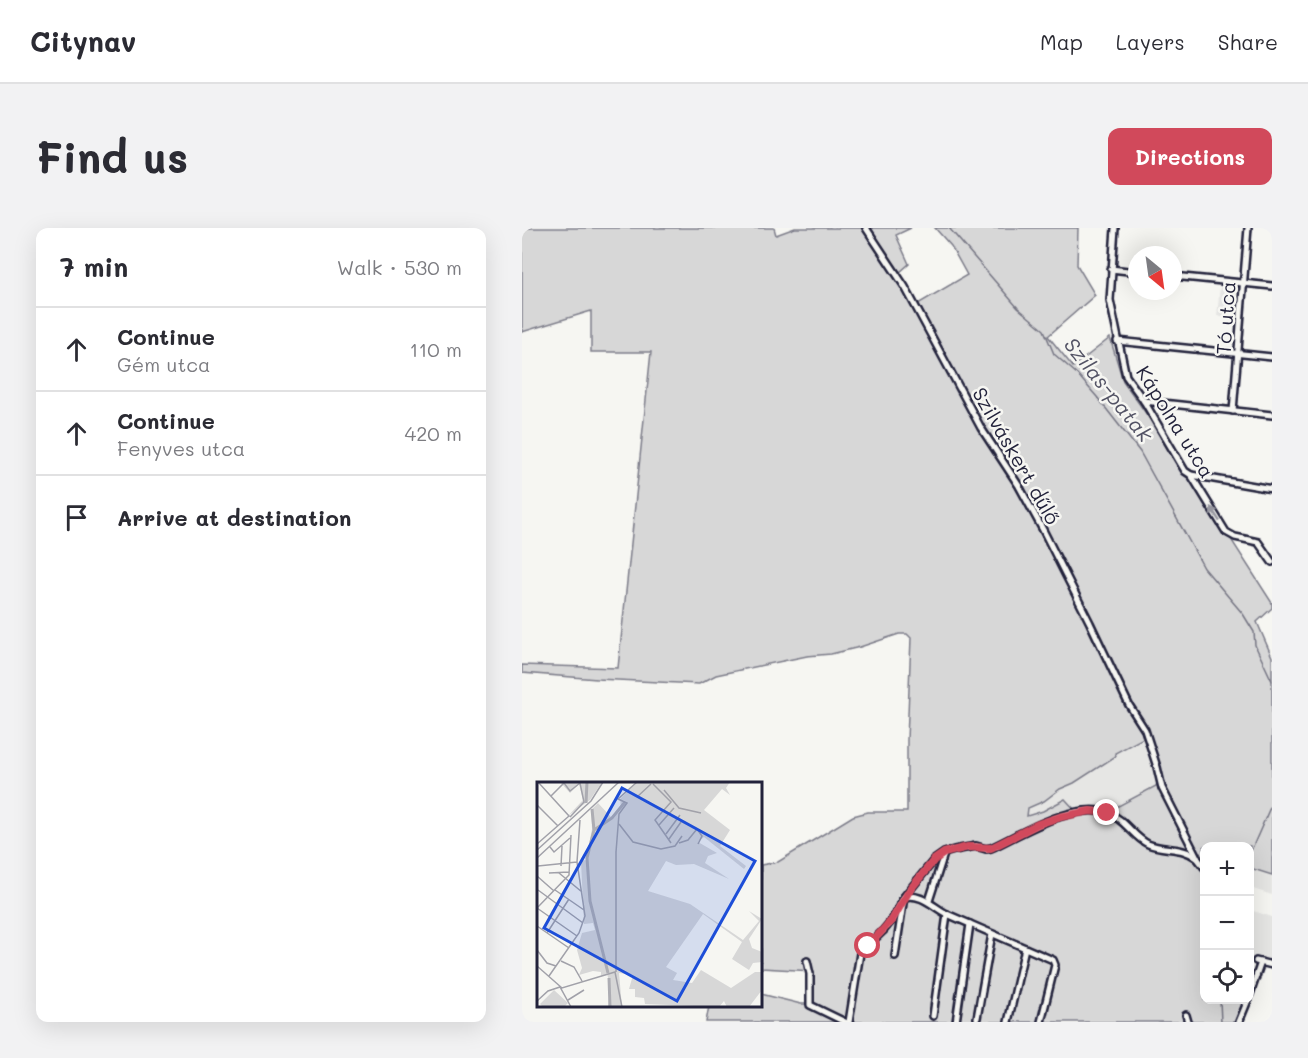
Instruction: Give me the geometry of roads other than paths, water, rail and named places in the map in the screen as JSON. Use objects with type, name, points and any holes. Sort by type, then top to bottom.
[{"type":"street","name":"Szilváskert dűlő","points":[[866,228],[905,287],[981,428],[1019,486],[1090,622],[1129,705],[1145,730],[1162,788],[1200,862]]},
{"type":"street","name":"Kápolna utca","points":[[1115,228],[1111,269],[1111,308],[1127,380],[1144,401],[1185,471],[1191,475],[1226,532],[1235,537],[1258,542],[1272,562]]},
{"type":"street","name":"Tó utca","points":[[1233,411],[1248,228]]},
{"type":"street","points":[[1111,269],[1128,271]]},
{"type":"street","points":[[1182,277],[1272,286]]},
{"type":"street","points":[[1118,341],[1272,357]]},
{"type":"street","points":[[1144,401],[1272,415]]},
{"type":"street","points":[[1191,475],[1272,489]]},
{"type":"street","points":[[807,962],[810,974],[810,1005],[847,1022],[861,953],[883,932],[904,897],[934,860],[944,853],[968,847],[991,848],[1049,820],[1090,811],[1107,813],[1114,816],[1148,844],[1181,850],[1198,859]]},
{"type":"street","points":[[1181,850],[1187,844],[1187,838]]},
{"type":"street","points":[[928,901],[944,853]]},
{"type":"street","points":[[904,897],[911,896],[928,901],[935,908],[947,914],[1053,960],[1055,965],[1041,1022]]},
{"type":"street","points":[[895,956],[904,897]]},
{"type":"street","points":[[933,1016],[947,914]]},
{"type":"street","points":[[956,1022],[970,924]]},
{"type":"street","points":[[977,1018],[992,933]]},
{"type":"street","points":[[1008,1022],[1025,948]]},
{"type":"street","points":[[1254,978],[1258,961]]},
{"type":"street","points":[[1254,963],[1258,961],[1272,965]]},
{"type":"street","points":[[1239,1022],[1246,1004]]},
{"type":"street","points":[[1186,1015],[1188,1022]]},
{"type":"waterway","name":"Szilas-patak","points":[[949,228],[1018,308],[1044,330],[1054,354],[1077,374],[1140,452],[1204,568],[1243,614],[1254,632],[1255,645],[1272,681]]},
{"type":"waterway","points":[[1254,844],[1272,803]]},
{"type":"waterway","points":[[1220,1004],[1221,1022]]}]
